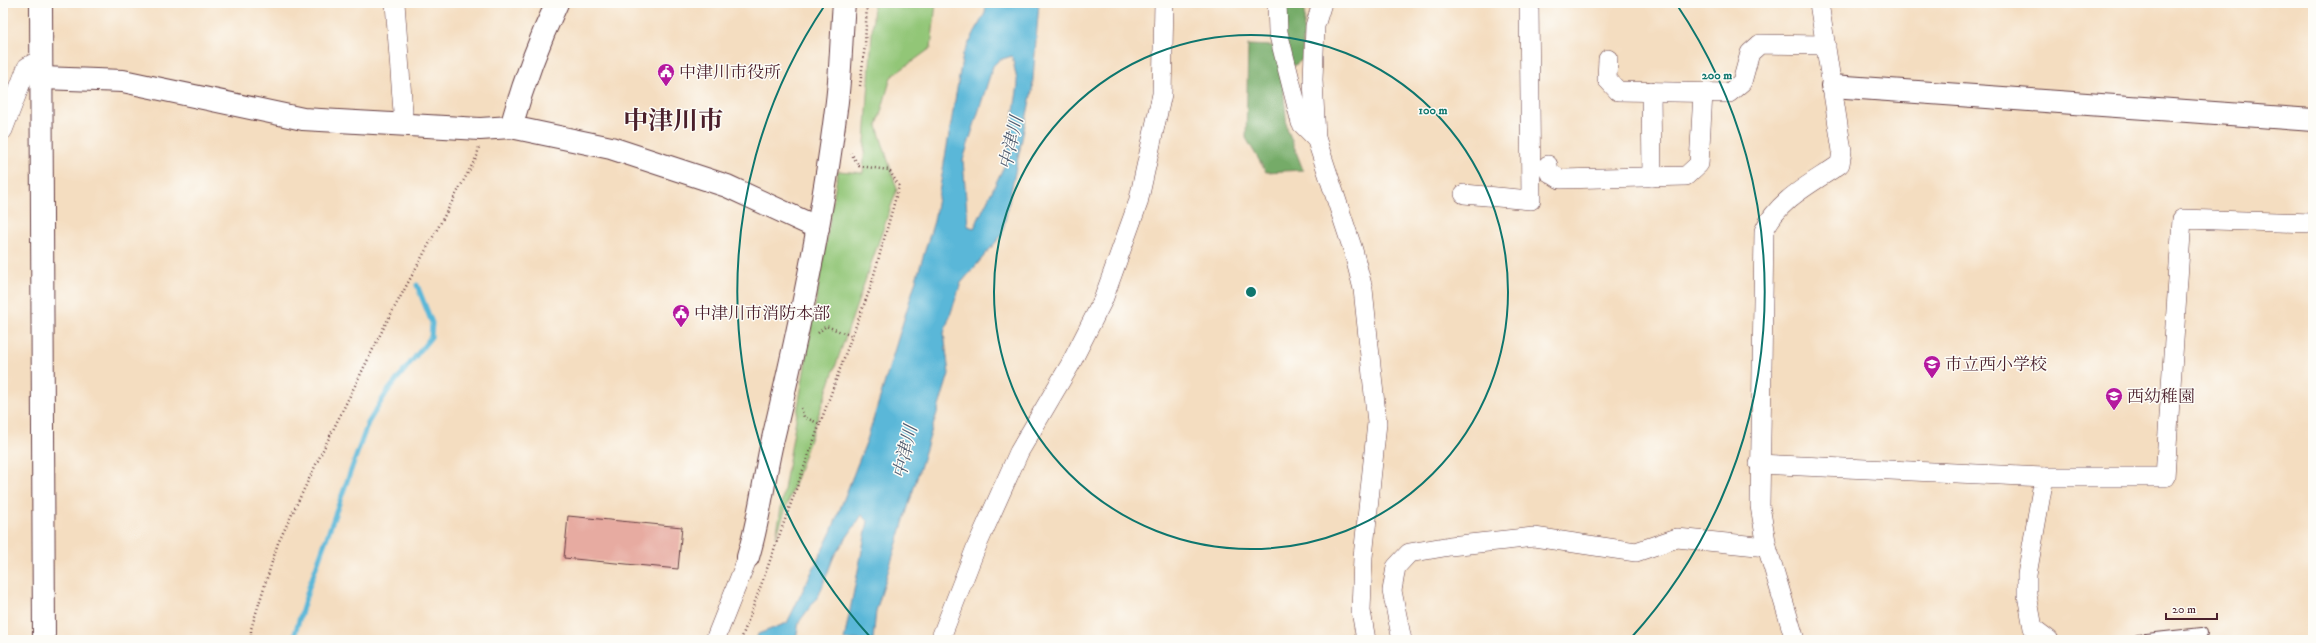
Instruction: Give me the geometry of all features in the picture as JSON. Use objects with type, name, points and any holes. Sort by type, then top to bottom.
[{"type":"street","points":[[41,3],[44,640]]},
{"type":"street","points":[[394,3],[403,112]]},
{"type":"street","points":[[511,127],[521,91],[557,3]]},
{"type":"street","points":[[715,640],[748,557],[758,525],[768,463],[800,324],[818,228],[836,108],[844,3]]},
{"type":"street","points":[[940,640],[975,550],[1019,452],[1070,365],[1103,300],[1138,203],[1162,94],[1164,3]]},
{"type":"street","points":[[1277,3],[1278,32],[1301,123],[1316,138]]},
{"type":"street","points":[[1322,3],[1315,26],[1313,80],[1316,138],[1353,250],[1363,289],[1377,423],[1363,557],[1361,610],[1366,640]]},
{"type":"street","points":[[1464,194],[1531,200],[1529,3]]},
{"type":"street","points":[[1795,640],[1767,547],[1760,506],[1759,464],[1764,231],[1771,216],[1784,203],[1840,164],[1842,151],[1819,3]]},
{"type":"street","points":[[1608,59],[1607,79],[1618,91],[1729,93],[1742,82],[1750,53],[1760,44],[1826,45]]},
{"type":"street","points":[[3,130],[27,67],[42,68],[123,81],[303,119],[480,129],[511,127],[611,148],[662,164],[727,186],[818,228]]},
{"type":"street","points":[[1832,86],[2313,120]]},
{"type":"street","points":[[1651,91],[1652,177]]},
{"type":"street","points":[[1548,165],[1549,172],[1560,179],[1686,176],[1699,164],[1703,93]]},
{"type":"street","points":[[1759,464],[2044,477],[2165,477],[2182,219],[2313,222]]},
{"type":"street","points":[[2044,477],[2026,574],[2027,595],[2033,628],[2049,640]]},
{"type":"street","points":[[1402,640],[1392,591],[1396,567],[1409,553],[1450,546],[1534,537],[1636,552],[1678,538],[1767,547]]},
{"type":"lane","points":[[2138,640],[2202,633]]},
{"type":"path","points":[[859,92],[865,46],[867,3]]},
{"type":"path","points":[[251,640],[251,629],[278,543],[385,325],[477,156],[480,144]]},
{"type":"path","points":[[740,640],[870,289],[900,186],[889,170],[859,166],[851,155],[852,147]]},
{"type":"path","points":[[817,339],[818,332],[826,326],[852,336]]},
{"type":"path","points":[[803,402],[801,409],[804,417],[820,424]]},
{"type":"green space","points":[[874,3],[936,3],[931,48],[891,77],[877,126],[897,189],[776,537],[838,171],[863,173]]},
{"type":"green space","points":[[1281,3],[1305,3],[1302,60],[1282,74],[1287,128],[1303,170],[1266,172],[1246,138],[1248,45],[1273,46]]},
{"type":"water","name":"中津川","points":[[986,3],[1039,3],[1032,91],[1002,235],[961,283],[944,333],[949,374],[876,611],[873,640],[844,640],[868,521],[862,515],[834,556],[819,595],[799,622],[796,640],[756,640],[758,634],[787,623],[831,532],[867,440],[934,221],[963,54],[985,13]],"holes":[[[1012,56],[1018,85],[1006,162],[974,228],[968,226],[963,160],[993,66],[999,60]]]},
{"type":"building","points":[[568,516],[682,527],[678,569],[564,558]]},
{"type":"waterway","points":[[293,640],[310,584],[368,423],[387,392],[431,337],[432,323],[417,285]]},
{"type":"place","name":"中津川市役所","points":[[666,87]]},
{"type":"place","name":"中津川市消防本部","points":[[681,328]]},
{"type":"place","name":"市立西小学校","points":[[1932,379]]},
{"type":"place","name":"西幼稚園","points":[[2114,411]]},
{"type":"district","name":"中津川市","points":[[673,120]]}]
